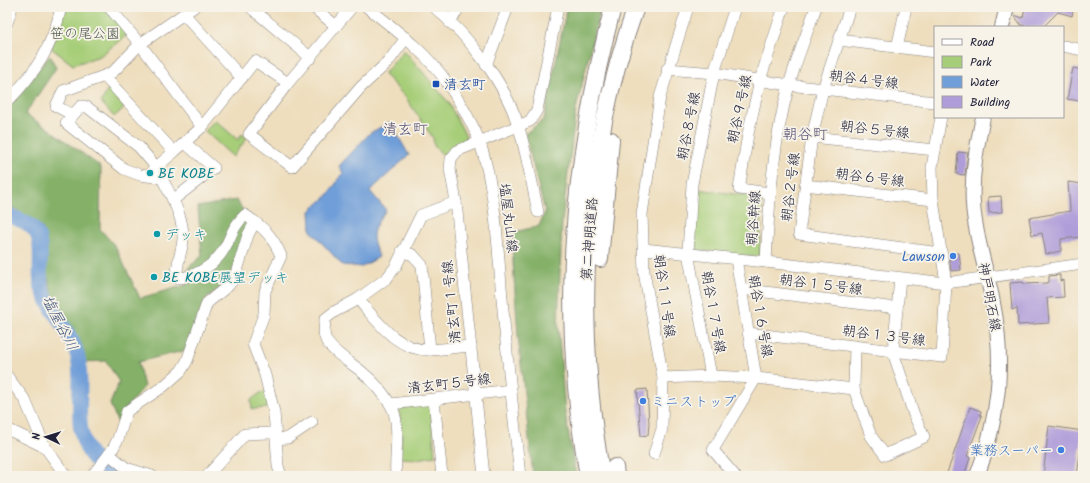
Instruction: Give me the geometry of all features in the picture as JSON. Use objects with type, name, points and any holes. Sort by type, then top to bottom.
[{"type":"highway","name":"第二神明道路","points":[[588,476],[576,401],[572,327],[573,252],[579,181],[592,101],[613,7]]},
{"type":"highway","name":"第二神明道路","points":[[579,181],[597,101],[625,7]]},
{"type":"highway","name":"第二神明道路","points":[[611,473],[593,421],[588,370],[586,293],[587,257],[594,183],[608,104],[628,29],[637,7]]},
{"type":"highway","points":[[600,259],[612,136],[637,7]]},
{"type":"main road","points":[[1002,26],[1007,7]]},
{"type":"main road","name":"神戸明石線","points":[[977,476],[991,435],[997,407],[999,386],[997,331],[987,276],[976,233],[973,204],[976,152],[983,118]]},
{"type":"street","points":[[7,23],[12,7]]},
{"type":"street","points":[[7,102],[27,82],[42,59],[53,37],[61,7]]},
{"type":"street","points":[[67,112],[56,106],[63,91],[113,72],[140,44],[194,7]]},
{"type":"street","points":[[250,7],[311,58]]},
{"type":"street","points":[[312,7],[336,26]]},
{"type":"street","points":[[352,7],[311,58],[288,83],[248,134],[292,167],[361,87],[388,62],[406,38]]},
{"type":"street","name":"塩屋丸山線","points":[[367,7],[406,38],[433,65],[463,108],[479,142],[487,170],[495,225],[520,476]]},
{"type":"street","points":[[434,7],[469,42],[499,83],[518,127],[538,212]]},
{"type":"street","points":[[450,23],[459,7]]},
{"type":"street","points":[[486,65],[508,7]]},
{"type":"street","name":"清玄町１号線","points":[[484,476],[456,202],[450,169],[451,159],[457,151],[530,121],[537,110],[558,7]]},
{"type":"street","name":"朝谷１１号線","points":[[654,454],[662,429],[663,378],[644,272],[642,214],[660,97],[667,69],[688,7]]},
{"type":"street","name":"朝谷８号線","points":[[688,253],[692,182],[714,73],[735,7]]},
{"type":"street","name":"朝谷９号線","points":[[770,194],[739,189],[748,134],[760,80],[784,7]]},
{"type":"street","name":"朝谷幹線","points":[[816,7],[789,85],[778,136],[770,194],[766,262],[946,283],[987,276],[1083,264]]},
{"type":"street","name":"朝谷２号線","points":[[850,7],[823,89],[812,137],[804,184],[799,234],[940,253]]},
{"type":"street","points":[[897,48],[906,7]]},
{"type":"street","points":[[112,8],[202,127]]},
{"type":"street","points":[[184,14],[242,78]]},
{"type":"street","points":[[839,40],[934,52]]},
{"type":"street","points":[[1064,46],[1083,50]]},
{"type":"street","points":[[281,476],[273,436],[274,412],[265,375],[253,344],[264,314],[265,291],[281,256],[276,244],[264,228],[245,215],[236,224],[220,255],[206,268],[188,278],[177,278],[176,265],[183,239],[179,213],[162,178],[156,172],[139,147],[87,107],[81,106],[66,123],[124,169],[140,175],[156,172],[174,152],[202,127],[255,61],[288,83]]},
{"type":"street","name":"朝谷４号線","points":[[667,69],[714,73],[789,85],[934,102]]},
{"type":"street","points":[[104,76],[174,152]]},
{"type":"street","points":[[941,118],[932,168],[933,200],[940,253],[946,283]]},
{"type":"street","name":"朝谷５号線","points":[[812,137],[936,150]]},
{"type":"street","points":[[172,200],[214,168],[185,143]]},
{"type":"street","name":"朝谷６号線","points":[[804,184],[933,200]]},
{"type":"street","points":[[396,476],[395,459],[397,430],[391,404],[376,385],[332,348],[325,338],[326,319],[334,312],[358,300],[387,278],[396,266],[402,251],[421,215],[456,202]]},
{"type":"street","points":[[94,474],[118,439],[127,411],[164,386],[181,371],[187,361],[207,303],[230,285],[235,277],[248,235],[255,222]]},
{"type":"street","points":[[644,249],[766,262]]},
{"type":"street","points":[[402,251],[413,255],[422,265],[430,350]]},
{"type":"street","name":"朝谷１７号線","points":[[688,253],[711,376]]},
{"type":"street","name":"朝谷１６号線","points":[[736,259],[756,378]]},
{"type":"street","points":[[856,346],[854,390],[871,436],[885,455],[924,437],[914,415],[893,352],[900,278]]},
{"type":"street","name":"朝谷１３号線","points":[[748,333],[942,357],[946,283]]},
{"type":"street","name":"朝谷１５号線","points":[[741,289],[897,308]]},
{"type":"street","points":[[358,300],[394,339],[411,347],[430,350],[471,346]]},
{"type":"street","points":[[7,376],[25,400],[45,447],[66,476]]},
{"type":"street","points":[[663,378],[711,376],[756,378],[854,390]]},
{"type":"street","points":[[735,476],[713,450],[756,378]]},
{"type":"street","name":"清玄町５号線","points":[[391,404],[511,390]]},
{"type":"street","points":[[434,400],[442,476]]},
{"type":"street","points":[[207,476],[245,434],[288,438],[312,422]]},
{"type":"street","points":[[7,429],[45,447]]},
{"type":"street","points":[[107,457],[126,468],[152,476]]},
{"type":"green space","name":"笹の尾公園","points":[[66,7],[101,7],[116,19],[127,35],[100,56],[73,65],[51,48]]},
{"type":"green space","points":[[567,7],[601,7],[576,109],[562,222],[558,324],[565,412],[576,476],[533,476],[518,336],[511,233],[539,226],[545,212],[525,134],[544,119]]},
{"type":"green space","points":[[404,50],[448,102],[466,136],[464,142],[454,147],[445,157],[434,146],[433,138],[406,98],[384,74]]},
{"type":"green space","points":[[50,55],[56,68],[25,114],[49,129],[101,167],[100,229],[115,246],[140,298],[186,285],[188,268],[202,256],[198,207],[236,200],[252,222],[228,282],[205,300],[187,350],[138,362],[144,387],[126,408],[118,423],[110,404],[119,382],[106,361],[85,362],[55,303],[45,268],[42,228],[11,206],[7,197],[7,109]]},
{"type":"green space","points":[[109,88],[124,108],[114,117],[101,102]]},
{"type":"green space","points":[[215,120],[238,140],[242,134],[247,138],[233,157],[205,131]]},
{"type":"green space","points":[[696,189],[759,197],[762,202],[760,254],[755,257],[697,250],[693,246]]},
{"type":"green space","points":[[268,391],[270,408],[252,409],[251,400],[260,393]]},
{"type":"green space","points":[[426,404],[431,408],[435,456],[417,459],[400,458],[402,434],[399,411],[401,408]]},
{"type":"water","points":[[390,122],[409,155],[370,191],[386,210],[375,228],[373,237],[379,257],[362,267],[342,265],[311,231],[310,211],[328,195],[343,173],[339,166],[370,133]]},
{"type":"building","points":[[1025,7],[1074,7],[1072,16],[1058,12],[1044,26],[1021,25],[1014,15],[1023,18]]},
{"type":"building","points":[[1073,68],[1083,70],[1083,88],[1080,101],[1067,99]]},
{"type":"building","points":[[958,152],[968,153],[965,175],[956,174]]},
{"type":"building","points":[[1068,182],[1083,184],[1082,237],[1061,239],[1061,251],[1046,254],[1042,233],[1032,235],[1029,218],[1070,211]]},
{"type":"building","points":[[1001,196],[1002,212],[989,213],[988,197]]},
{"type":"building","points":[[959,253],[961,270],[951,271],[949,254]]},
{"type":"building","points":[[1060,275],[1060,281],[1063,280],[1064,297],[1047,298],[1049,323],[1018,325],[1017,308],[1012,310],[1010,283],[1047,283],[1049,282],[1049,276]]},
{"type":"building","points":[[647,389],[649,423],[648,435],[641,436],[637,390]]},
{"type":"building","points":[[970,407],[981,411],[980,415],[982,416],[967,456],[970,458],[964,476],[946,476]]},
{"type":"building","points":[[1049,426],[1083,431],[1077,476],[1043,476]]},
{"type":"waterway","name":"塩屋谷川","points":[[7,214],[31,227],[39,239],[42,288],[50,306],[67,331],[78,358],[80,371],[80,425],[88,450],[96,461],[102,466],[125,476]]},
{"type":"place","name":"清玄町","points":[[436,84]]},
{"type":"place","name":"BE KOBE","points":[[150,173]]},
{"type":"place","name":"デッキ","points":[[157,234]]},
{"type":"place","name":"Lawson","points":[[953,256]]},
{"type":"place","name":"BE KOBE展望デッキ","points":[[154,277]]},
{"type":"place","name":"ミニストップ","points":[[643,401]]},
{"type":"place","name":"業務スーパー","points":[[1061,450]]},
{"type":"district","name":"清玄町","points":[[405,129]]},
{"type":"district","name":"朝谷町","points":[[805,134]]}]
